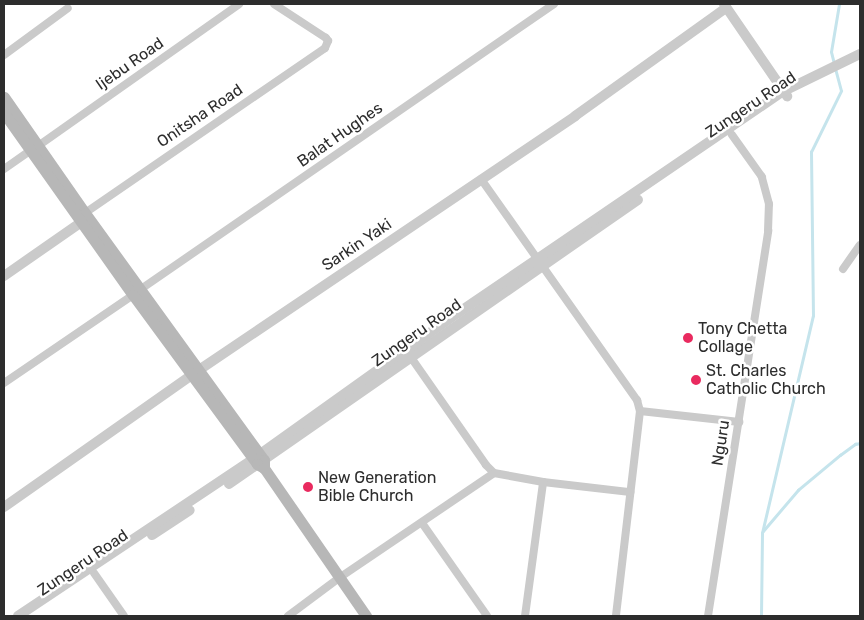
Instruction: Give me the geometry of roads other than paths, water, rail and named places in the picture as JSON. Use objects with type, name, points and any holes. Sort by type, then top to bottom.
[{"type":"main road","points":[[4,97],[34,149],[82,218],[260,461],[366,616]]},
{"type":"main road","points":[[4,113],[34,149]]},
{"type":"street","name":"Ijebu Road","points":[[4,169],[239,4]]},
{"type":"street","name":"Onitsha Road","points":[[4,276],[82,218],[325,48],[328,41],[274,4]]},
{"type":"street","name":"Balat Hughes","points":[[4,383],[554,4]]},
{"type":"street","points":[[18,616],[260,461],[420,339],[541,262],[786,94],[725,6]]},
{"type":"street","name":"Sarkin Yaki","points":[[4,507],[196,373],[481,180],[725,6]]},
{"type":"street","points":[[4,55],[68,8]]},
{"type":"street","points":[[837,68],[860,54]]},
{"type":"street","points":[[837,68],[860,60]]},
{"type":"street","name":"Zungeru Road","points":[[30,616],[260,461],[541,262],[732,135],[786,94],[837,68]]},
{"type":"street","name":"Nguru","points":[[708,616],[739,422],[746,362],[768,231],[769,204],[762,177],[732,135]]},
{"type":"street","points":[[481,180],[541,262],[637,400],[640,411],[616,616]]},
{"type":"street","points":[[843,269],[860,245]]},
{"type":"street","points":[[410,356],[486,465],[494,473],[543,482],[630,492]]},
{"type":"street","points":[[640,411],[739,422]]},
{"type":"street","points":[[288,616],[339,578],[494,473]]},
{"type":"street","points":[[525,616],[543,482]]},
{"type":"street","points":[[422,523],[487,616]]},
{"type":"street","points":[[94,573],[124,616]]},
{"type":"waterway","points":[[834,64],[831,52],[839,4]]},
{"type":"waterway","points":[[761,616],[762,533],[813,316],[811,152],[841,91],[835,69]]},
{"type":"waterway","points":[[763,531],[798,490],[840,455],[855,444],[860,443]]},
{"type":"place","name":"Tony Chetta Collage","points":[[688,338]]},
{"type":"place","name":"St. Charles Catholic Church","points":[[696,380]]},
{"type":"place","name":"New Generation Bible Church","points":[[308,487]]}]
